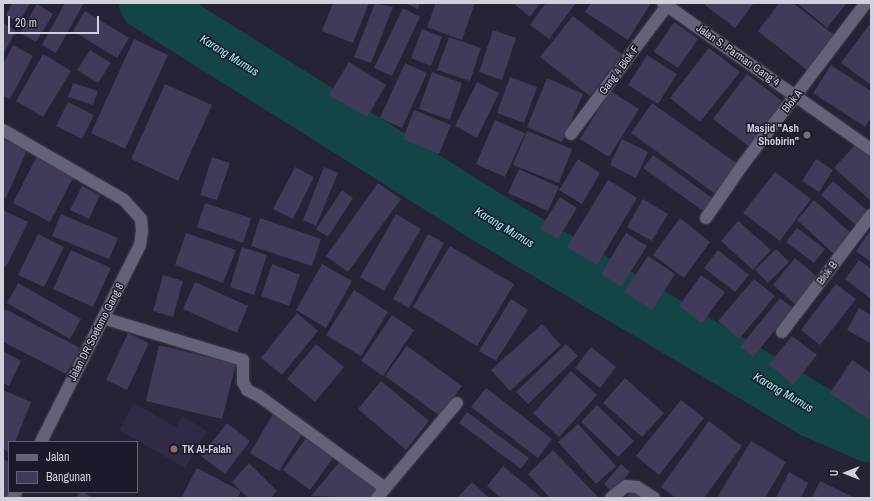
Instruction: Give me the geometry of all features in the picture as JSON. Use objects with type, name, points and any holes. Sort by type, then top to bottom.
[{"type":"street","name":"Blok A","points":[[706,218],[734,177],[866,3]]},
{"type":"street","name":"Jalan S. Parman Gang 4","points":[[666,4],[871,150]]},
{"type":"street","name":"Gang 4 Blok F","points":[[571,134],[666,4]]},
{"type":"street","name":"Jalan DR Soetomo Gang 8","points":[[3,130],[124,200],[141,219],[142,231],[140,245],[42,441]]},
{"type":"street","name":"Blok B","points":[[782,332],[871,215]]},
{"type":"street","points":[[103,318],[243,360],[243,382],[247,390],[259,396],[386,488]]},
{"type":"street","points":[[377,498],[457,403]]},
{"type":"street","points":[[611,498],[622,488],[631,486],[637,487],[654,498]]},
{"type":"shaded area","name":"TK Al-Falah","points":[[134,403],[176,427],[182,416],[207,431],[185,468],[119,430]]},
{"type":"building","points":[[12,3],[30,3],[19,23],[6,15]]},
{"type":"building","points":[[65,3],[84,3],[56,53],[42,45]]},
{"type":"building","points":[[333,3],[369,3],[353,43],[322,31]]},
{"type":"building","points":[[375,3],[393,7],[371,63],[354,57]]},
{"type":"building","points":[[405,3],[420,3],[418,9]]},
{"type":"building","points":[[436,3],[475,3],[462,40],[427,27]]},
{"type":"building","points":[[513,3],[540,3],[530,17]]},
{"type":"building","points":[[546,3],[576,3],[549,39],[530,25]]},
{"type":"building","points":[[591,3],[651,3],[628,40],[585,12]]},
{"type":"building","points":[[706,3],[754,3],[735,28],[705,5]]},
{"type":"building","points":[[779,3],[793,3],[834,35],[807,70],[758,31]]},
{"type":"building","points":[[797,3],[845,3],[846,4],[827,28]]},
{"type":"building","points":[[37,4],[53,14],[36,42],[20,33]]},
{"type":"building","points":[[403,8],[420,17],[392,76],[374,68]]},
{"type":"building","points":[[85,11],[129,38],[117,58],[73,31]]},
{"type":"building","points":[[573,16],[622,54],[590,96],[540,57]]},
{"type":"building","points":[[674,22],[698,39],[678,68],[654,52]]},
{"type":"building","points":[[3,23],[16,31],[3,55]]},
{"type":"building","points":[[869,25],[871,26],[871,85],[841,63]]},
{"type":"building","points":[[422,29],[442,37],[431,66],[411,58]]},
{"type":"building","points":[[493,30],[516,38],[502,80],[479,72]]},
{"type":"building","points":[[449,37],[481,48],[470,81],[437,70]]},
{"type":"building","points":[[134,39],[168,55],[125,149],[91,133]]},
{"type":"building","points":[[13,45],[33,56],[10,99],[3,96],[3,64]]},
{"type":"building","points":[[709,48],[740,72],[700,122],[670,98]]},
{"type":"building","points":[[90,50],[111,63],[98,83],[77,70]]},
{"type":"building","points":[[43,54],[71,71],[43,117],[16,101]]},
{"type":"building","points":[[647,55],[677,74],[658,104],[628,85]]},
{"type":"building","points":[[349,62],[386,85],[367,117],[329,95]]},
{"type":"building","points":[[405,63],[427,73],[402,128],[380,118]]},
{"type":"building","points":[[831,65],[871,91],[871,118],[865,127],[813,93]]},
{"type":"building","points":[[432,72],[462,83],[450,120],[419,109]]},
{"type":"building","points":[[747,74],[786,104],[752,149],[713,119]]},
{"type":"building","points":[[510,77],[537,87],[524,123],[497,113]]},
{"type":"building","points":[[547,78],[583,94],[562,142],[527,127]]},
{"type":"building","points":[[477,82],[499,93],[477,138],[455,126]]},
{"type":"building","points":[[73,83],[98,91],[93,105],[68,97]]},
{"type":"building","points":[[165,84],[212,105],[178,181],[131,159]]},
{"type":"building","points":[[610,91],[639,109],[609,157],[580,139]]},
{"type":"building","points":[[68,102],[94,115],[82,139],[56,126]]},
{"type":"building","points":[[652,103],[739,165],[717,195],[631,133]]},
{"type":"building","points":[[414,110],[451,125],[439,154],[403,139]]},
{"type":"building","points":[[495,120],[525,133],[505,177],[476,164]]},
{"type":"building","points":[[527,131],[572,149],[559,183],[513,165]]},
{"type":"building","points":[[3,139],[27,150],[6,198],[3,197]]},
{"type":"building","points":[[622,139],[648,152],[636,178],[610,165]]},
{"type":"building","points":[[856,144],[871,157],[871,201],[834,168]]},
{"type":"building","points":[[653,155],[715,200],[706,213],[643,168]]},
{"type":"building","points":[[37,156],[74,176],[50,222],[13,203]]},
{"type":"building","points":[[212,157],[230,163],[217,200],[200,195]]},
{"type":"building","points":[[578,159],[600,173],[582,204],[559,190]]},
{"type":"building","points":[[816,159],[833,170],[819,192],[802,181]]},
{"type":"building","points":[[295,167],[314,177],[293,219],[273,209]]},
{"type":"building","points":[[324,167],[338,173],[316,226],[303,220]]},
{"type":"building","points":[[519,169],[559,187],[548,211],[508,193]]},
{"type":"building","points":[[775,172],[811,199],[780,241],[743,213]]},
{"type":"building","points":[[608,180],[637,198],[597,265],[567,247]]},
{"type":"building","points":[[833,181],[869,212],[857,226],[821,195]]},
{"type":"building","points":[[378,183],[401,199],[348,272],[326,256]]},
{"type":"building","points":[[82,186],[100,195],[89,219],[70,210]]},
{"type":"building","points":[[342,190],[353,198],[328,237],[316,229]]},
{"type":"building","points":[[560,197],[577,208],[558,239],[540,229]]},
{"type":"building","points":[[643,199],[668,214],[652,241],[627,227]]},
{"type":"building","points":[[814,200],[853,235],[835,255],[797,220]]},
{"type":"building","points":[[205,203],[251,218],[243,243],[197,227]]},
{"type":"building","points":[[3,210],[28,222],[6,267],[3,266]]},
{"type":"building","points":[[61,214],[118,238],[109,259],[52,236]]},
{"type":"building","points":[[396,214],[421,229],[384,291],[360,277]]},
{"type":"building","points":[[260,218],[321,239],[312,266],[251,246]]},
{"type":"building","points":[[680,218],[710,242],[684,278],[653,255]]},
{"type":"building","points":[[738,221],[771,250],[753,270],[721,241]]},
{"type":"building","points":[[797,228],[825,249],[814,263],[786,242]]},
{"type":"building","points":[[871,230],[871,262],[856,251]]},
{"type":"building","points":[[186,233],[236,250],[223,283],[175,265]]},
{"type":"building","points":[[626,233],[647,246],[621,287],[601,274]]},
{"type":"building","points":[[38,234],[64,247],[44,287],[18,275]]},
{"type":"building","points":[[428,234],[444,243],[409,308],[393,299]]},
{"type":"building","points":[[450,246],[514,284],[477,346],[413,307]]},
{"type":"building","points":[[242,247],[267,255],[254,295],[230,287]]},
{"type":"building","points":[[776,249],[789,262],[768,283],[755,270]]},
{"type":"building","points":[[71,250],[111,268],[93,307],[53,289]]},
{"type":"building","points":[[718,250],[749,275],[735,292],[704,268]]},
{"type":"building","points":[[648,256],[675,274],[652,310],[624,292]]},
{"type":"building","points":[[795,258],[820,279],[797,306],[773,285]]},
{"type":"building","points":[[859,260],[871,269],[871,299],[845,279]]},
{"type":"building","points":[[272,264],[300,275],[289,306],[261,296]]},
{"type":"building","points":[[322,264],[352,281],[326,328],[296,310]]},
{"type":"building","points":[[163,275],[183,281],[173,317],[153,311]]},
{"type":"building","points":[[701,275],[725,292],[702,323],[679,306]]},
{"type":"building","points":[[754,279],[775,296],[739,339],[718,321]]},
{"type":"building","points":[[195,282],[248,306],[237,333],[183,309]]},
{"type":"building","points":[[18,283],[81,319],[70,339],[7,303]]},
{"type":"building","points":[[836,284],[856,299],[820,345],[801,330]]},
{"type":"building","points":[[354,290],[388,312],[361,356],[326,335]]},
{"type":"building","points":[[780,298],[793,308],[753,357],[740,347]]},
{"type":"building","points":[[511,299],[528,310],[496,361],[479,351]]},
{"type":"building","points":[[859,308],[871,315],[870,343],[847,330]]},
{"type":"building","points":[[5,309],[80,348],[66,374],[3,342],[3,314]]},
{"type":"building","points":[[297,313],[318,331],[282,375],[261,358]]},
{"type":"building","points":[[392,315],[414,330],[383,376],[361,361]]},
{"type":"building","points":[[542,324],[561,345],[510,391],[491,370]]},
{"type":"building","points":[[128,333],[149,343],[127,390],[106,380]]},
{"type":"building","points":[[792,336],[817,355],[793,385],[769,364]]},
{"type":"building","points":[[316,344],[344,367],[315,402],[287,379]]},
{"type":"building","points":[[566,344],[578,356],[528,404],[516,392]]},
{"type":"building","points":[[159,345],[236,364],[222,419],[146,401]]},
{"type":"building","points":[[407,346],[462,386],[440,416],[385,376]]},
{"type":"building","points":[[591,347],[616,367],[600,388],[575,368]]},
{"type":"building","points":[[3,351],[21,361],[9,386],[3,383]]},
{"type":"building","points":[[852,360],[871,373],[869,420],[830,393]]},
{"type":"building","points":[[571,371],[597,395],[559,437],[533,413]]},
{"type":"building","points":[[625,378],[664,413],[642,437],[603,403]]},
{"type":"building","points":[[381,381],[429,421],[406,450],[358,409]]},
{"type":"building","points":[[486,388],[552,439],[538,458],[471,407]]},
{"type":"building","points":[[3,390],[31,402],[15,441],[8,441],[8,452],[3,449]]},
{"type":"building","points":[[681,400],[704,418],[659,475],[636,456]]},
{"type":"building","points":[[597,405],[634,441],[618,457],[581,422]]},
{"type":"building","points":[[467,412],[529,458],[521,469],[459,423]]},
{"type":"building","points":[[273,414],[303,433],[279,471],[250,453]]},
{"type":"building","points":[[709,421],[742,446],[704,498],[676,498],[661,487]]},
{"type":"building","points":[[227,423],[250,441],[225,474],[201,456]]},
{"type":"building","points":[[578,424],[616,466],[596,484],[558,442]]},
{"type":"building","points":[[306,438],[333,458],[310,490],[283,470]]},
{"type":"building","points":[[751,441],[786,462],[765,498],[717,498]]},
{"type":"building","points":[[553,450],[599,498],[550,498],[528,474]]},
{"type":"building","points":[[3,459],[8,462],[8,493],[12,493],[10,498],[3,498]]},
{"type":"building","points":[[341,460],[376,489],[369,498],[311,496]]},
{"type":"building","points":[[249,463],[277,491],[270,498],[248,498],[232,482]]},
{"type":"building","points":[[621,464],[630,472],[612,492],[604,484]]},
{"type":"building","points":[[503,466],[542,498],[501,498],[487,486]]},
{"type":"building","points":[[197,468],[241,491],[237,498],[181,498]]},
{"type":"building","points":[[789,472],[808,483],[801,498],[776,498]]},
{"type":"building","points":[[820,481],[855,498],[812,498]]},
{"type":"building","points":[[472,482],[489,498],[457,498]]},
{"type":"building","points":[[632,490],[644,498],[626,498]]},
{"type":"building","points":[[78,493],[85,493],[93,498],[76,498]]},
{"type":"waterway","name":"Karang Mumus","points":[[146,3],[485,216],[813,411],[871,436]]},
{"type":"place","name":"Masjid \"Ash Shobirin\"","points":[[807,135]]},
{"type":"place","name":"TK Al-Falah","points":[[174,449]]}]
